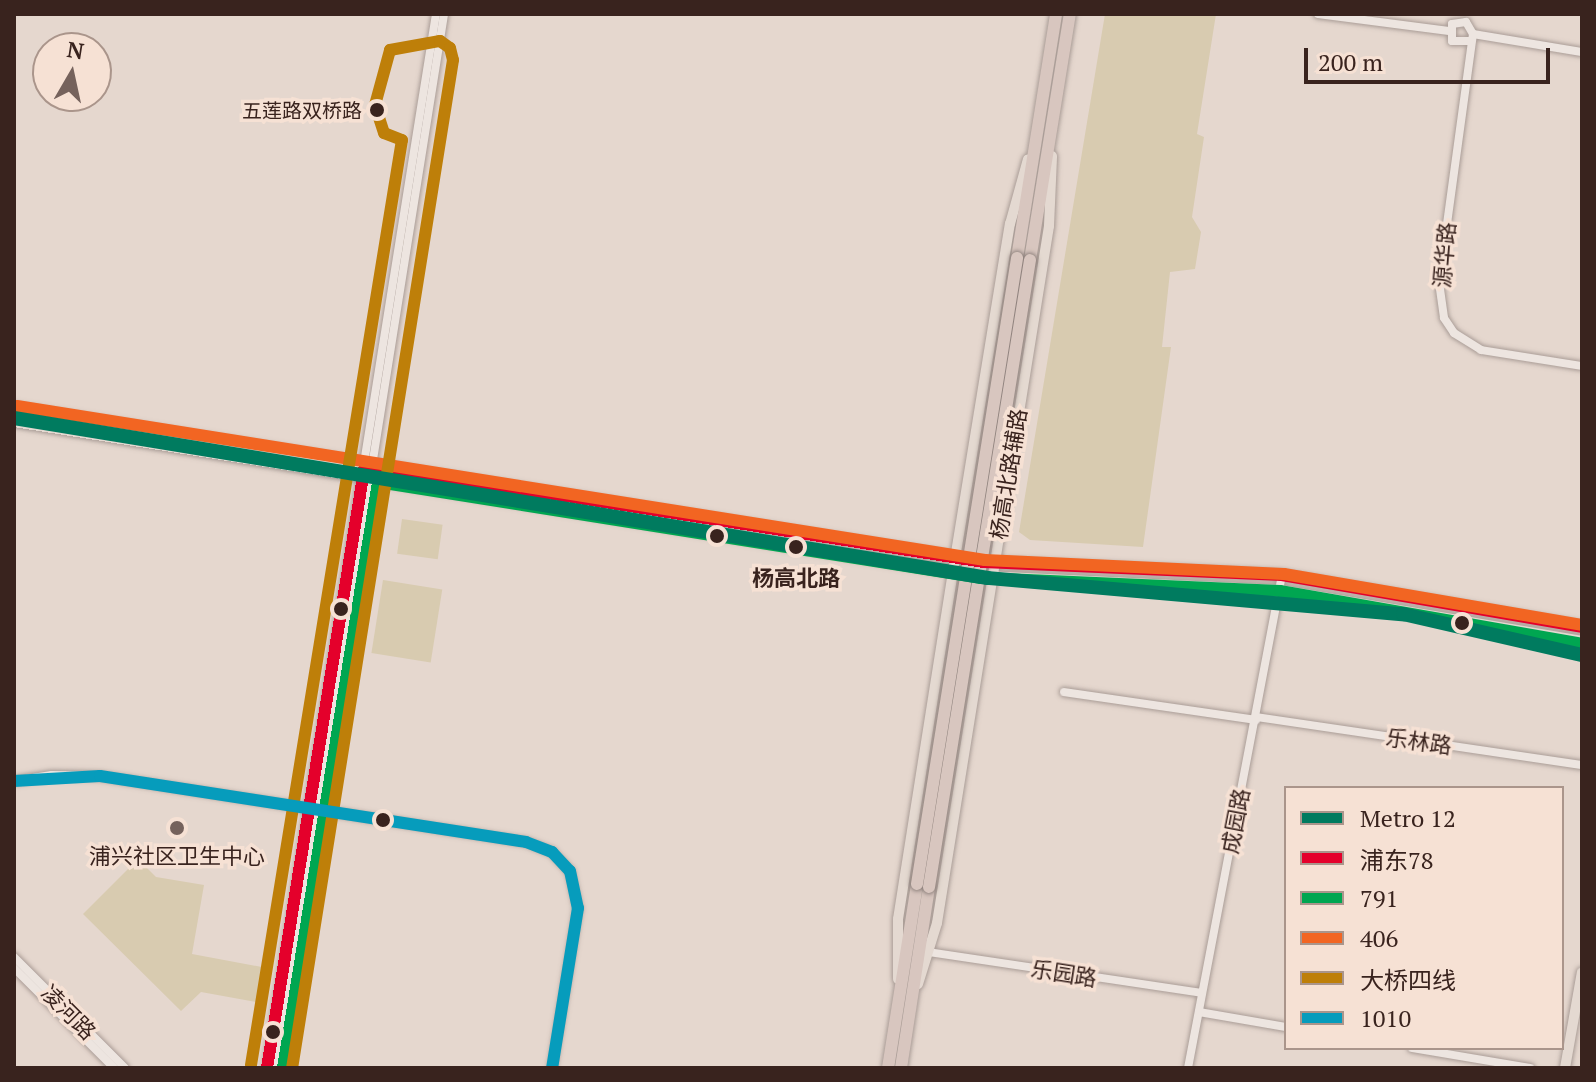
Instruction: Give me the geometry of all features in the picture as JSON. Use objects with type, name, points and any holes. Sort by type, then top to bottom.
[{"type":"highway","points":[[901,1068],[904,1008],[1024,259],[1039,122],[1056,14]]},
{"type":"highway","points":[[1024,259],[1053,124],[1070,14]]},
{"type":"highway","points":[[888,1068],[904,1008]]},
{"type":"main road","name":"杨高北路辅路","points":[[904,1008],[898,919],[1010,224],[1039,122]]},
{"type":"main road","name":"杨高北路辅路","points":[[904,1008],[928,952],[992,577],[1049,226],[1053,124]]},
{"type":"main road","points":[[14,408],[956,557],[994,562],[1282,575],[1582,627]]},
{"type":"main road","points":[[14,422],[992,577],[1281,590],[1582,641]]},
{"type":"main road","points":[[1565,1068],[1582,972]]},
{"type":"street","points":[[276,1068],[436,14]]},
{"type":"street","points":[[369,465],[444,14]]},
{"type":"street","points":[[1318,14],[1449,31]]},
{"type":"street","name":"源华路","points":[[1473,14],[1439,282],[1444,318],[1454,333],[1481,350],[1582,366]]},
{"type":"street","points":[[1449,31],[1459,21],[1471,34],[1582,52]]},
{"type":"street","points":[[1449,31],[1455,43],[1471,34]]},
{"type":"street","name":"成园路","points":[[1188,1068],[1282,575]]},
{"type":"street","name":"乐林路","points":[[1064,692],[1582,765]]},
{"type":"street","points":[[14,781],[88,775],[526,842],[552,852],[570,871],[578,908],[552,1068]]},
{"type":"street","points":[[267,1068],[314,809]]},
{"type":"street","name":"乐园路","points":[[928,952],[1201,993]]},
{"type":"street","name":"凌河路","points":[[14,957],[125,1068]]},
{"type":"street","name":"凌河路","points":[[14,968],[114,1068]]},
{"type":"street","points":[[1199,1012],[1284,1027]]},
{"type":"street","points":[[1424,1050],[1530,1068]]},
{"type":"shaded area","points":[[1105,14],[1216,14],[1197,134],[1204,137],[1192,217],[1201,232],[1195,269],[1170,272],[1162,347],[1171,347],[1143,547],[1030,540],[1019,532]]},
{"type":"shaded area","points":[[402,519],[443,525],[438,559],[397,554]]},
{"type":"shaded area","points":[[383,580],[442,589],[431,662],[371,653]]},
{"type":"shaded area","points":[[138,859],[156,877],[204,885],[192,954],[262,967],[256,1002],[201,992],[181,1011],[83,914]]},
{"type":"metro line","name":"12","points":[[14,418],[988,578],[1403,614],[1582,655]]},
{"type":"transit line","name":"大桥四线","points":[[251,1065],[402,140],[384,133],[375,105],[390,50],[440,41],[450,48],[453,60],[292,1068]]},
{"type":"transit line","name":"406","points":[[17,406],[985,560],[1284,574],[1582,625]]},
{"type":"transit line","name":"浦东78","points":[[267,1068],[365,464],[984,562],[1282,575],[1582,627]]},
{"type":"transit line","name":"791","points":[[283,1068],[378,482],[981,578],[1280,591],[1579,643]]},
{"type":"transit line","name":"1010","points":[[14,781],[100,776],[526,842],[552,852],[570,871],[578,908],[552,1068]]},
{"type":"place","name":"五莲路双桥路","points":[[377,110]]},
{"type":"place","name":"杨高北路","points":[[796,547]]},
{"type":"place","name":"浦兴社区卫生中心","points":[[177,828]]}]
